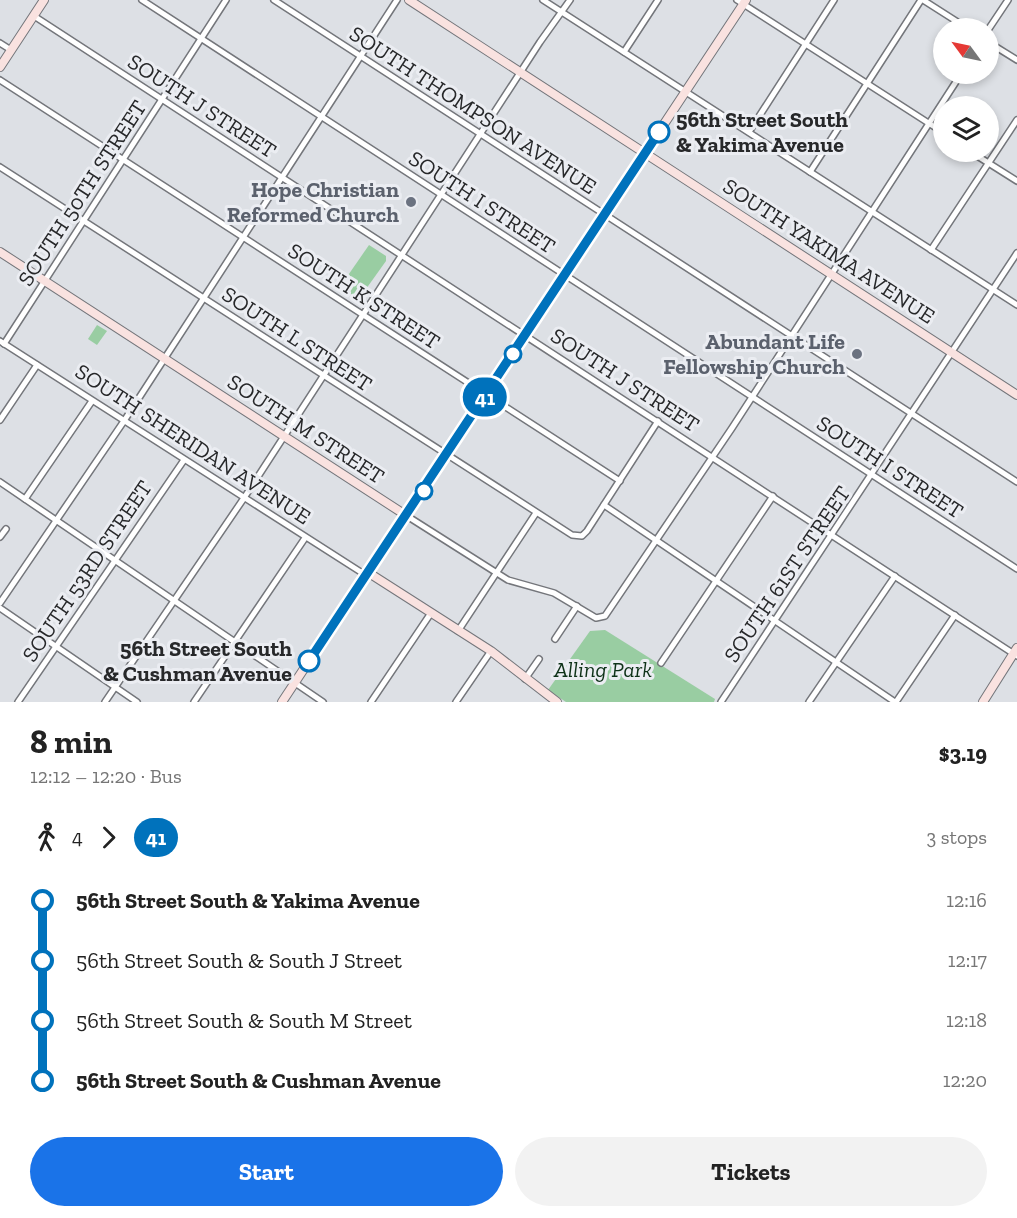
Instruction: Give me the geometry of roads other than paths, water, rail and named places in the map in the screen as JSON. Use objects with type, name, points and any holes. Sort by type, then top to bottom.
[{"type":"main road","points":[[0,67],[44,0]]},
{"type":"main road","name":"SOUTH YAKIMA AVENUE","points":[[409,0],[1017,395]]},
{"type":"main road","points":[[282,702],[686,92],[742,1]]},
{"type":"main road","name":"SOUTH M STREET","points":[[0,252],[407,516]]},
{"type":"main road","name":"SOUTH SHERIDAN AVENUE","points":[[368,575],[490,651],[557,702]]},
{"type":"main road","points":[[983,702],[1016,653]]},
{"type":"street","name":"SOUTH I STREET","points":[[142,0],[1017,569]]},
{"type":"street","name":"SOUTH 50TH STREET","points":[[2,342],[45,281],[226,0]]},
{"type":"street","name":"SOUTH THOMPSON AVENUE","points":[[274,0],[1017,482]]},
{"type":"street","points":[[0,603],[124,421],[397,0]]},
{"type":"street","points":[[543,0],[1017,305]]},
{"type":"street","points":[[105,702],[244,498],[570,0]]},
{"type":"street","points":[[624,52],[658,0]]},
{"type":"street","points":[[749,132],[834,0]]},
{"type":"street","points":[[810,172],[922,0],[951,18]]},
{"type":"street","points":[[996,18],[1008,0]]},
{"type":"street","points":[[742,1],[933,126]]},
{"type":"street","name":"SOUTH J STREET","points":[[34,16],[1016,653]]},
{"type":"street","points":[[0,43],[11,50]]},
{"type":"street","points":[[999,49],[1017,60]]},
{"type":"street","name":"SOUTH K STREET","points":[[0,80],[620,481]]},
{"type":"street","points":[[656,540],[953,84]]},
{"type":"street","points":[[931,250],[1017,120]]},
{"type":"street","points":[[988,163],[1017,181]]},
{"type":"street","name":"SOUTH L STREET","points":[[0,166],[536,513],[577,536],[587,531],[604,505]]},
{"type":"street","name":"SOUTH 61ST STREET","points":[[721,702],[1017,253]]},
{"type":"street","name":"SOUTH SHERIDAN AVENUE","points":[[2,342],[305,538],[368,575]]},
{"type":"street","points":[[0,420],[37,365]]},
{"type":"street","points":[[25,499],[92,400]]},
{"type":"street","points":[[658,421],[604,505],[896,702],[955,615]]},
{"type":"street","name":"SOUTH 53RD STREET","points":[[18,702],[184,460]]},
{"type":"street","points":[[0,482],[323,702]]},
{"type":"street","points":[[661,663],[773,496]]},
{"type":"street","points":[[458,631],[536,513]]},
{"type":"street","name":"SOUTH M STREET","points":[[407,516],[516,584],[554,593],[600,619],[608,612],[656,540]]},
{"type":"street","points":[[0,537],[6,529]]},
{"type":"street","points":[[194,702],[305,538]]},
{"type":"street","points":[[809,702],[895,576]]},
{"type":"street","points":[[555,639],[577,606]]},
{"type":"street","points":[[0,608],[137,702]]},
{"type":"street","points":[[371,702],[431,614]]},
{"type":"street","points":[[456,702],[490,651]]},
{"type":"street","points":[[525,679],[539,659]]},
{"type":"place","name":"56th Street South & Yakima Avenue","points":[[659,132]]},
{"type":"place","name":"Hope Christian Reformed Church","points":[[411,202]]},
{"type":"place","name":"Abundant Life Fellowship Church","points":[[857,354]]},
{"type":"place","name":"56th Street South & Cushman Avenue","points":[[309,661]]},
{"type":"park label","name":"Alling Park","points":[[603,669]]}]
